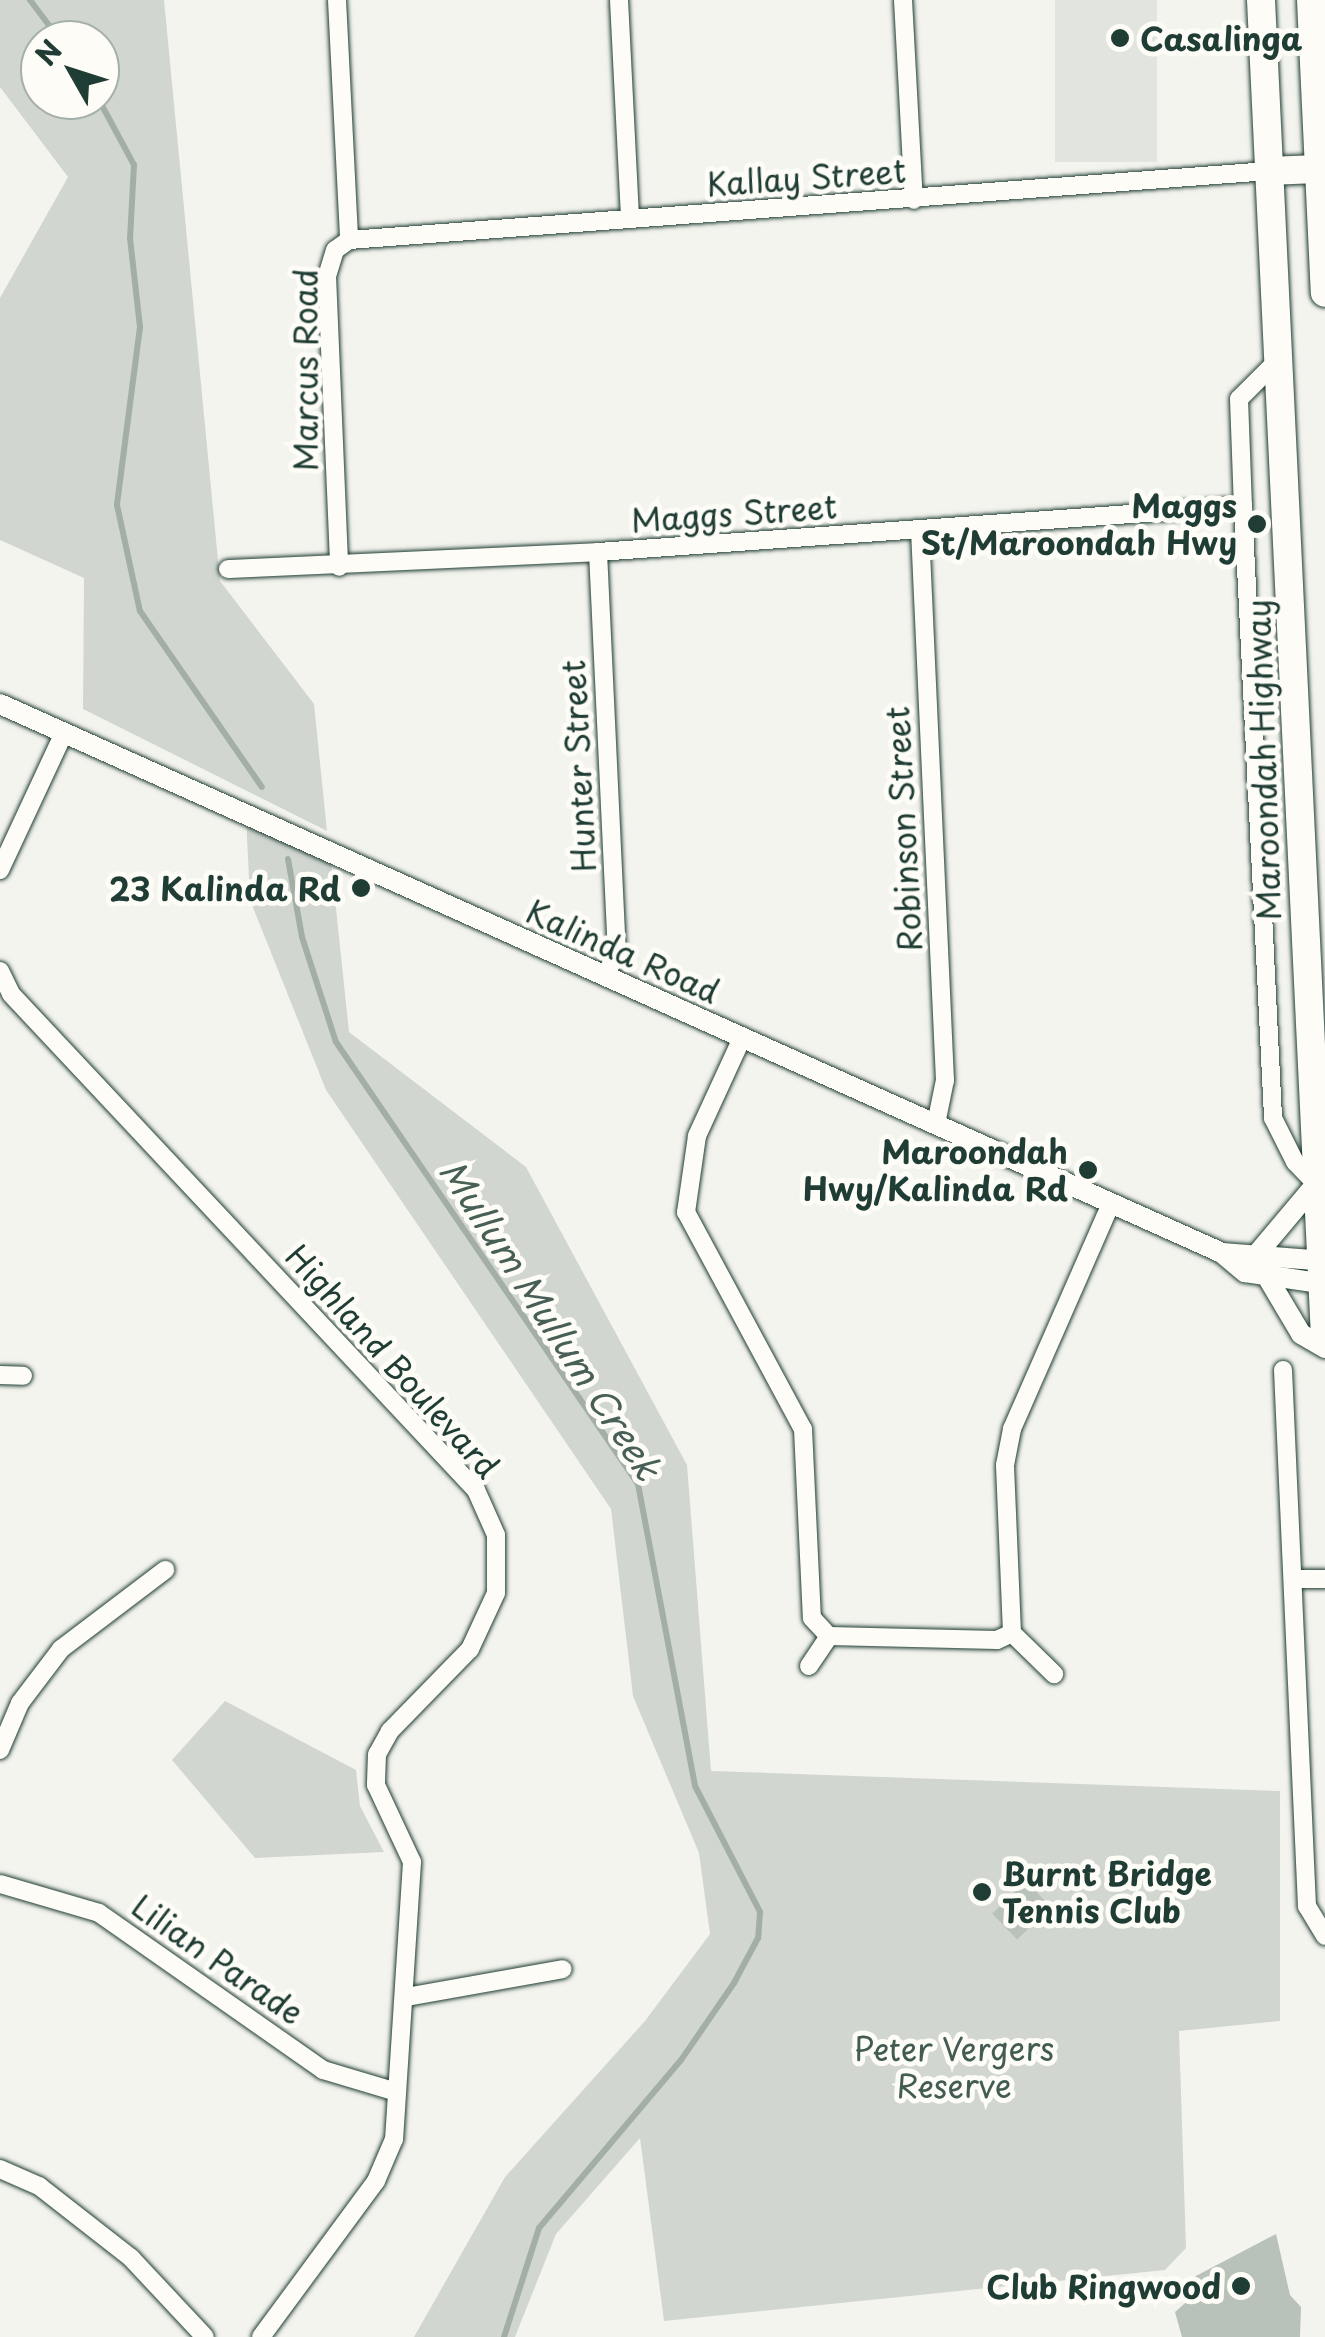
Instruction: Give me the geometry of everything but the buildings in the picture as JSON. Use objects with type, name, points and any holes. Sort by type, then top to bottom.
[{"type":"highway","name":"Maroondah Highway","points":[[1261,0],[1325,1337]]},
{"type":"highway","points":[[1311,0],[1320,83],[1325,293]]},
{"type":"highway","points":[[1268,171],[1322,169]]},
{"type":"street","name":"Marcus Road","points":[[337,0],[349,240],[334,250],[328,276],[339,566]]},
{"type":"street","points":[[619,0],[630,219]]},
{"type":"street","points":[[903,0],[914,200]]},
{"type":"street","name":"Kallay Street","points":[[349,240],[1268,171]]},
{"type":"street","points":[[1258,1252],[1316,1184],[1295,1162],[1273,1118],[1243,506],[1240,399],[1281,356]]},
{"type":"street","name":"Maggs Street","points":[[228,568],[598,552],[1243,506]]},
{"type":"street","name":"Robinson Street","points":[[920,530],[945,1080],[936,1124]]},
{"type":"street","name":"Hunter Street","points":[[598,552],[617,948],[606,976]]},
{"type":"street","name":"Kalinda Road","points":[[0,704],[1222,1253],[1269,1280],[1323,1272]]},
{"type":"street","points":[[0,870],[64,733]]},
{"type":"street","name":"Highland Boulevard","points":[[0,970],[11,994],[487,1511],[498,1564],[484,1623],[377,1754],[376,1785],[412,1862],[394,2139],[376,2181],[261,2337]]},
{"type":"street","points":[[742,1038],[696,1136],[686,1212],[803,1429],[812,1618],[830,1636],[997,1640],[1012,1633]]},
{"type":"street","points":[[1054,1674],[1012,1633],[1005,1465],[1012,1428],[1111,1204]]},
{"type":"street","name":"Kalinda Road","points":[[1222,1253],[1258,1252],[1323,1272]]},
{"type":"street","points":[[1269,1280],[1300,1334],[1325,1348]]},
{"type":"street","points":[[1283,1370],[1307,1906],[1325,1936]]},
{"type":"street","points":[[0,1375],[22,1376]]},
{"type":"street","points":[[0,1750],[20,1703],[61,1649],[166,1570]]},
{"type":"street","points":[[1294,1579],[1325,1579]]},
{"type":"street","points":[[809,1666],[830,1636]]},
{"type":"street","name":"Lilian Parade","points":[[0,1884],[99,1913],[323,2070],[397,2092]]},
{"type":"street","points":[[406,1997],[563,1970]]},
{"type":"street","points":[[0,2169],[39,2186],[131,2258],[204,2337]]},
{"type":"shaded area","points":[[1055,0],[1157,0],[1157,162],[1055,162]]},
{"type":"green space","points":[[0,0],[164,0],[220,581],[314,704],[327,831],[83,709],[84,578],[0,540],[0,298],[68,177],[25,120],[120,120],[120,20],[20,20],[20,113],[0,87]]},
{"type":"green space","name":"Peter Vergers Reserve","points":[[246,815],[330,851],[349,1032],[526,1167],[687,1465],[711,1771],[1280,1791],[1280,2021],[1179,2031],[1186,2248],[1165,2270],[664,2321],[640,2138],[556,2234],[515,2337],[414,2337],[505,2177],[645,2021],[710,1934],[699,1853],[633,1696],[611,1509],[326,1090],[250,900]]},
{"type":"green space","points":[[225,1701],[356,1770],[360,1806],[384,1852],[255,1858],[172,1760]]},
{"type":"waterway","name":"Mullum Mullum Creek","points":[[30,0],[45,20]]},
{"type":"waterway","name":"Mullum Mullum Creek","points":[[110,120],[134,165],[130,238],[140,327],[117,505],[140,611],[262,787]]},
{"type":"waterway","name":"Mullum Mullum Creek","points":[[288,859],[302,937],[336,1042],[638,1484],[695,1786],[760,1912],[758,1938],[734,1983],[681,2060],[539,2228],[504,2337]]},
{"type":"place","name":"Casalinga","points":[[1120,38]]},
{"type":"place","name":"Maggs St/Maroondah Hwy","points":[[1257,524]]},
{"type":"place","name":"23 Kalinda Rd","points":[[361,888]]},
{"type":"place","name":"Maroondah Hwy/Kalinda Rd","points":[[1088,1170]]},
{"type":"place","name":"Burnt Bridge Tennis Club","points":[[982,1892]]},
{"type":"place","name":"Club Ringwood","points":[[1241,2286]]}]
